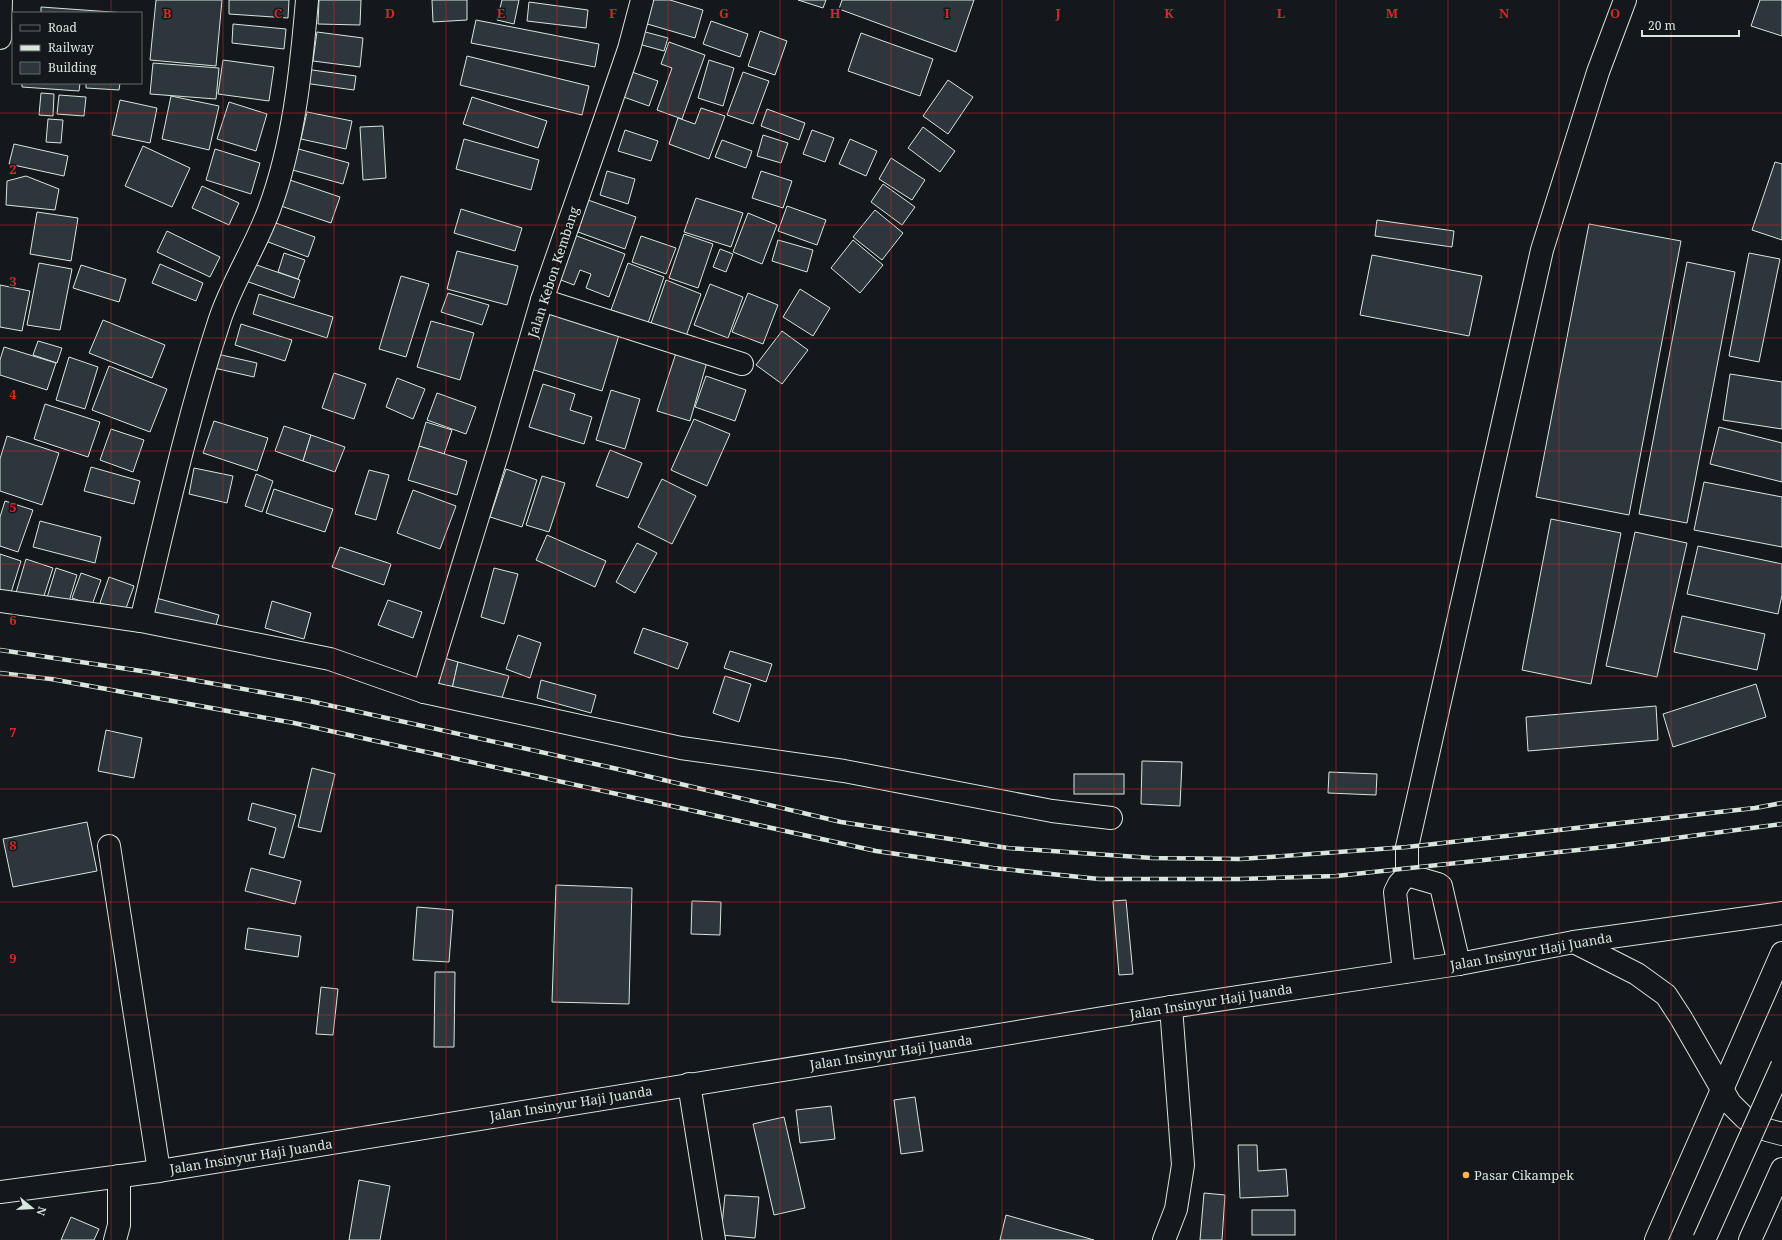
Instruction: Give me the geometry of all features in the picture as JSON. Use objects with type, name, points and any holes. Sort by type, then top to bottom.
[{"type":"main road","points":[[0,38],[1,0]]},
{"type":"main road","points":[[141,621],[172,491],[219,321],[268,211],[285,159],[298,96],[307,0]]},
{"type":"main road","name":"Jalan Kebon Kembang","points":[[424,692],[499,448],[542,300],[606,119],[629,49],[642,0]]},
{"type":"main road","points":[[1404,972],[1394,892],[1407,875],[1407,847],[1542,250],[1598,72],[1625,0]]},
{"type":"main road","points":[[542,300],[742,364]]},
{"type":"main road","points":[[0,601],[141,621],[330,659],[424,692],[681,748],[844,771],[1052,811],[1111,818]]},
{"type":"main road","points":[[109,846],[160,1171]]},
{"type":"main road","points":[[1407,875],[1441,886],[1459,964]]},
{"type":"main road","name":"Jalan Insinyur Haji Juanda","points":[[0,1192],[160,1171],[1171,1006],[1459,964],[1574,942],[1782,914]]},
{"type":"main road","points":[[1574,942],[1637,974],[1666,995],[1682,1018],[1730,1103],[1745,1118],[1767,1130],[1782,1134]]},
{"type":"main road","points":[[1656,1240],[1782,953]]},
{"type":"main road","points":[[1164,1240],[1176,1209],[1183,1165],[1171,1006]]},
{"type":"main road","points":[[1704,1240],[1782,1066]]},
{"type":"main road","points":[[689,1084],[714,1240]]},
{"type":"main road","points":[[1750,1240],[1782,1169]]},
{"type":"main road","points":[[116,1240],[119,1225],[119,1176]]},
{"type":"building","points":[[156,0],[222,0],[216,66],[150,60]]},
{"type":"building","points":[[229,0],[289,0],[288,18],[229,14]]},
{"type":"building","points":[[319,0],[361,0],[360,25],[318,24]]},
{"type":"building","points":[[432,0],[467,0],[467,20],[433,22]]},
{"type":"building","points":[[502,0],[519,0],[514,24],[497,20]]},
{"type":"building","points":[[651,0],[670,0],[703,10],[695,38],[644,23]]},
{"type":"building","points":[[798,0],[826,0],[823,8]]},
{"type":"building","points":[[842,0],[974,0],[956,52],[839,9]]},
{"type":"building","points":[[1760,0],[1782,0],[1782,36],[1751,26]]},
{"type":"building","points":[[529,2],[588,10],[586,28],[527,21]]},
{"type":"building","points":[[41,7],[112,12],[41,12]]},
{"type":"building","points":[[476,20],[599,44],[595,67],[471,43]]},
{"type":"building","points":[[711,21],[748,34],[740,57],[703,44]]},
{"type":"building","points":[[233,24],[286,29],[284,49],[232,43]]},
{"type":"building","points":[[638,30],[668,38],[664,51],[635,43]]},
{"type":"building","points":[[760,31],[787,41],[775,75],[748,66]]},
{"type":"building","points":[[317,32],[363,38],[360,67],[313,61]]},
{"type":"building","points":[[861,33],[933,59],[920,96],[848,71]]},
{"type":"building","points":[[669,42],[705,55],[682,119],[657,110],[672,68],[661,64]]},
{"type":"building","points":[[467,56],[589,86],[582,115],[460,85]]},
{"type":"building","points":[[223,60],[274,67],[269,101],[218,94]]},
{"type":"building","points":[[709,60],[734,68],[723,106],[698,98]]},
{"type":"building","points":[[153,63],[219,68],[216,99],[150,94]]},
{"type":"building","points":[[305,69],[356,76],[354,90],[304,83]]},
{"type":"building","points":[[626,70],[658,81],[649,106],[618,95]]},
{"type":"building","points":[[743,72],[769,81],[753,124],[727,115]]},
{"type":"building","points":[[948,80],[973,97],[948,134],[923,116]]},
{"type":"building","points":[[22,84],[80,84],[79,91],[22,87]]},
{"type":"building","points":[[86,84],[120,84],[119,90],[86,88]]},
{"type":"building","points":[[41,93],[54,94],[53,116],[39,115]]},
{"type":"building","points":[[59,95],[86,97],[84,116],[57,114]]},
{"type":"building","points":[[171,96],[219,106],[209,150],[162,139]]},
{"type":"building","points":[[472,97],[547,121],[538,148],[463,124]]},
{"type":"building","points":[[120,100],[157,108],[150,143],[112,135]]},
{"type":"building","points":[[229,102],[267,114],[256,151],[217,139]]},
{"type":"building","points":[[701,108],[725,116],[709,159],[669,144],[678,118],[695,124]]},
{"type":"building","points":[[767,109],[805,123],[799,140],[761,126]]},
{"type":"building","points":[[307,112],[352,121],[346,149],[301,139]]},
{"type":"building","points":[[48,119],[63,120],[61,143],[46,142]]},
{"type":"building","points":[[383,126],[386,178],[363,180],[360,127]]},
{"type":"building","points":[[923,127],[955,151],[940,172],[908,148]]},
{"type":"building","points":[[625,130],[658,141],[651,161],[618,151]]},
{"type":"building","points":[[812,130],[834,138],[825,162],[803,154]]},
{"type":"building","points":[[763,135],[788,143],[781,163],[757,156]]},
{"type":"building","points":[[464,139],[539,160],[531,190],[456,169]]},
{"type":"building","points":[[850,139],[877,151],[866,176],[839,164]]},
{"type":"building","points":[[722,140],[752,151],[746,168],[715,157]]},
{"type":"building","points":[[14,144],[68,156],[64,176],[9,164]]},
{"type":"building","points":[[143,146],[190,168],[172,207],[125,186]]},
{"type":"building","points":[[295,148],[349,163],[343,184],[289,169]]},
{"type":"building","points":[[215,149],[260,163],[251,194],[206,180]]},
{"type":"building","points":[[891,158],[925,180],[912,200],[879,179]]},
{"type":"building","points":[[1775,162],[1782,164],[1782,240],[1752,230]]},
{"type":"building","points":[[607,171],[635,179],[628,204],[600,195]]},
{"type":"building","points":[[761,171],[792,181],[783,208],[752,198]]},
{"type":"building","points":[[26,176],[59,189],[55,210],[6,205],[7,181]]},
{"type":"building","points":[[284,178],[340,197],[331,223],[275,204]]},
{"type":"building","points":[[883,184],[915,207],[902,225],[871,202]]},
{"type":"building","points":[[202,186],[239,203],[229,225],[192,208]]},
{"type":"building","points":[[696,198],[743,213],[731,247],[684,232]]},
{"type":"building","points":[[588,200],[636,217],[625,249],[578,232]]},
{"type":"building","points":[[787,206],[826,220],[817,245],[778,231]]},
{"type":"building","points":[[461,209],[522,228],[515,251],[454,233]]},
{"type":"building","points":[[875,210],[903,233],[882,260],[853,237]]},
{"type":"building","points":[[37,212],[78,218],[71,261],[30,254]]},
{"type":"building","points":[[748,213],[777,225],[762,264],[733,252]]},
{"type":"building","points":[[1377,220],[1454,231],[1452,247],[1375,236]]},
{"type":"building","points":[[270,221],[315,237],[308,257],[263,240]]},
{"type":"building","points":[[1589,224],[1681,241],[1629,515],[1536,497]]},
{"type":"building","points":[[167,231],[220,257],[210,277],[157,252]]},
{"type":"building","points":[[569,233],[625,254],[609,297],[586,288],[591,274],[580,270],[574,285],[553,277]]},
{"type":"building","points":[[684,234],[713,244],[698,288],[669,278]]},
{"type":"building","points":[[641,236],[676,248],[666,274],[632,262]]},
{"type":"building","points":[[778,240],[813,250],[807,272],[772,261]]},
{"type":"building","points":[[853,240],[883,265],[860,293],[831,268]]},
{"type":"building","points":[[720,249],[733,254],[726,272],[713,267]]},
{"type":"building","points":[[457,251],[518,266],[507,305],[447,289]]},
{"type":"building","points":[[284,253],[305,260],[298,279],[278,272]]},
{"type":"building","points":[[1749,253],[1780,259],[1759,362],[1729,356]]},
{"type":"building","points":[[1372,255],[1482,276],[1469,336],[1360,315]]},
{"type":"building","points":[[248,262],[300,280],[294,298],[243,280]]},
{"type":"building","points":[[1687,262],[1735,272],[1687,523],[1639,514]]},
{"type":"building","points":[[39,263],[72,269],[60,330],[27,325]]},
{"type":"building","points":[[628,263],[664,277],[648,323],[611,310]]},
{"type":"building","points":[[160,264],[203,283],[196,301],[152,283]]},
{"type":"building","points":[[81,265],[126,279],[119,302],[73,288]]},
{"type":"building","points":[[401,276],[429,284],[406,357],[379,349]]},
{"type":"building","points":[[666,280],[701,294],[685,339],[650,326]]},
{"type":"building","points":[[710,284],[743,297],[728,338],[694,325]]},
{"type":"building","points":[[0,285],[30,291],[22,331],[0,327]]},
{"type":"building","points":[[800,289],[830,308],[813,336],[783,317]]},
{"type":"building","points":[[448,293],[489,305],[482,325],[441,312]]},
{"type":"building","points":[[748,293],[778,305],[763,344],[732,332]]},
{"type":"building","points":[[259,294],[333,317],[327,338],[253,314]]},
{"type":"building","points":[[548,313],[619,335],[602,391],[531,369]]},
{"type":"building","points":[[103,320],[165,345],[152,378],[89,353]]},
{"type":"building","points":[[431,321],[474,333],[460,380],[417,367]]},
{"type":"building","points":[[241,324],[292,340],[285,361],[235,345]]},
{"type":"building","points":[[782,331],[808,350],[782,384],[756,365]]},
{"type":"building","points":[[38,341],[62,348],[57,363],[33,355]]},
{"type":"building","points":[[4,347],[56,363],[47,390],[0,375],[0,360]]},
{"type":"building","points":[[676,353],[707,362],[690,421],[657,411]]},
{"type":"building","points":[[217,354],[257,363],[254,377],[214,368]]},
{"type":"building","points":[[69,357],[98,367],[85,409],[56,400]]},
{"type":"building","points":[[109,366],[167,389],[150,432],[92,410]]},
{"type":"building","points":[[334,373],[366,384],[354,419],[322,408]]},
{"type":"building","points":[[1730,374],[1782,382],[1782,429],[1723,420]]},
{"type":"building","points":[[706,376],[746,390],[735,421],[695,407]]},
{"type":"building","points":[[397,378],[425,389],[413,419],[386,407]]},
{"type":"building","points":[[543,384],[575,394],[570,410],[592,417],[584,444],[529,427]]},
{"type":"building","points":[[611,390],[640,399],[625,449],[596,440]]},
{"type":"building","points":[[437,393],[476,407],[466,434],[427,420]]},
{"type":"building","points":[[45,404],[100,422],[88,457],[34,439]]},
{"type":"building","points":[[694,419],[730,434],[707,486],[671,470]]},
{"type":"building","points":[[214,421],[268,438],[257,471],[203,453]]},
{"type":"building","points":[[426,422],[452,430],[444,454],[419,446]]},
{"type":"building","points":[[284,426],[311,435],[303,461],[275,451]]},
{"type":"building","points":[[1719,427],[1782,443],[1782,482],[1710,464]]},
{"type":"building","points":[[111,429],[144,440],[133,472],[100,460]]},
{"type":"building","points":[[311,435],[345,447],[335,472],[303,461]]},
{"type":"building","points":[[7,436],[59,453],[42,505],[0,491],[0,459]]},
{"type":"building","points":[[419,446],[467,461],[457,495],[408,480]]},
{"type":"building","points":[[610,450],[642,463],[628,498],[596,486]]},
{"type":"building","points":[[91,467],[140,481],[134,504],[84,491]]},
{"type":"building","points":[[194,468],[233,476],[227,503],[189,494]]},
{"type":"building","points":[[506,469],[537,480],[522,527],[490,517]]},
{"type":"building","points":[[369,470],[389,475],[376,520],[355,514]]},
{"type":"building","points":[[256,474],[273,481],[262,512],[245,506]]},
{"type":"building","points":[[542,476],[565,483],[549,532],[526,525]]},
{"type":"building","points":[[662,479],[696,496],[672,544],[638,527]]},
{"type":"building","points":[[1704,482],[1782,497],[1782,547],[1694,530]]},
{"type":"building","points":[[274,489],[333,509],[325,532],[266,513]]},
{"type":"building","points":[[413,490],[456,506],[440,549],[397,533]]},
{"type":"building","points":[[5,501],[33,510],[18,552],[0,546],[0,517]]},
{"type":"building","points":[[1551,519],[1621,533],[1591,684],[1522,670]]},
{"type":"building","points":[[40,521],[101,537],[95,563],[33,547]]},
{"type":"building","points":[[1635,532],[1687,543],[1657,677],[1606,666]]},
{"type":"building","points":[[547,535],[606,561],[595,587],[536,560]]},
{"type":"building","points":[[637,543],[657,553],[635,593],[616,582]]},
{"type":"building","points":[[1698,546],[1782,564],[1782,595],[1778,614],[1687,594]]},
{"type":"building","points":[[340,547],[391,564],[384,585],[332,567]]},
{"type":"building","points":[[0,554],[21,561],[9,599],[0,596]]},
{"type":"building","points":[[26,559],[53,568],[41,605],[15,596]]},
{"type":"building","points":[[56,568],[77,575],[67,608],[46,601]]},
{"type":"building","points":[[494,568],[518,574],[504,624],[481,617]]},
{"type":"building","points":[[81,573],[101,580],[92,605],[72,598]]},
{"type":"building","points":[[109,577],[134,586],[125,611],[100,603]]},
{"type":"building","points":[[156,598],[219,615],[214,632],[152,615]]},
{"type":"building","points":[[388,600],[422,612],[413,638],[378,625]]},
{"type":"building","points":[[272,601],[311,613],[304,639],[265,628]]},
{"type":"building","points":[[1682,616],[1765,634],[1757,670],[1674,652]]},
{"type":"building","points":[[643,628],[688,643],[678,669],[634,653]]},
{"type":"building","points":[[518,635],[541,643],[530,678],[506,669]]},
{"type":"building","points":[[730,651],[772,664],[766,682],[724,668]]},
{"type":"building","points":[[441,657],[458,662],[452,689],[434,685]]},
{"type":"building","points":[[458,662],[509,676],[500,704],[452,689]]},
{"type":"building","points":[[725,676],[751,684],[739,722],[713,713]]},
{"type":"building","points":[[541,680],[596,695],[591,713],[537,698]]},
{"type":"building","points":[[1756,684],[1766,717],[1673,747],[1663,714]]},
{"type":"building","points":[[1656,706],[1658,740],[1528,751],[1526,717]]},
{"type":"building","points":[[106,730],[142,738],[134,778],[98,771]]},
{"type":"building","points":[[1142,761],[1182,762],[1180,806],[1141,804]]},
{"type":"building","points":[[312,768],[335,774],[321,832],[298,827]]},
{"type":"building","points":[[1329,772],[1377,774],[1376,795],[1328,793]]},
{"type":"building","points":[[1074,774],[1124,774],[1124,794],[1074,794]]},
{"type":"building","points":[[252,803],[296,815],[284,858],[269,854],[276,828],[248,820]]},
{"type":"building","points":[[87,822],[97,871],[13,887],[3,839]]},
{"type":"building","points":[[251,868],[301,881],[295,904],[245,891]]},
{"type":"building","points":[[556,885],[632,888],[629,1004],[552,1002]]},
{"type":"building","points":[[1126,900],[1133,974],[1119,975],[1113,901]]},
{"type":"building","points":[[692,901],[721,902],[720,935],[691,934]]},
{"type":"building","points":[[417,907],[453,910],[449,962],[413,960]]},
{"type":"building","points":[[248,928],[301,936],[298,957],[245,949]]},
{"type":"building","points":[[435,972],[455,972],[454,1047],[434,1047]]},
{"type":"building","points":[[321,987],[338,989],[333,1035],[316,1034]]},
{"type":"building","points":[[915,1097],[923,1151],[901,1154],[894,1100]]},
{"type":"building","points":[[831,1106],[835,1139],[800,1143],[796,1110]]},
{"type":"building","points":[[784,1117],[805,1208],[774,1215],[753,1124]]},
{"type":"building","points":[[1238,1145],[1257,1145],[1258,1171],[1286,1169],[1288,1196],[1240,1198]]},
{"type":"building","points":[[359,1180],[390,1186],[380,1240],[349,1240]]},
{"type":"building","points":[[1204,1193],[1225,1195],[1222,1240],[1200,1240]]},
{"type":"building","points":[[725,1195],[759,1197],[755,1238],[721,1235]]},
{"type":"building","points":[[1252,1210],[1295,1210],[1295,1235],[1252,1235]]},
{"type":"building","points":[[1006,1215],[1094,1240],[1000,1240]]},
{"type":"building","points":[[71,1217],[99,1229],[94,1240],[61,1240]]},
{"type":"railway","points":[[0,650],[148,672],[305,700],[613,768],[841,822],[1008,848],[1152,858],[1241,859],[1407,847],[1755,808],[1782,803]]},
{"type":"railway","points":[[0,673],[51,679],[294,723],[876,851],[993,868],[1099,879],[1240,879],[1336,876],[1615,846],[1782,824]]},
{"type":"place","name":"Pasar Cikampek","points":[[1466,1175]]}]
